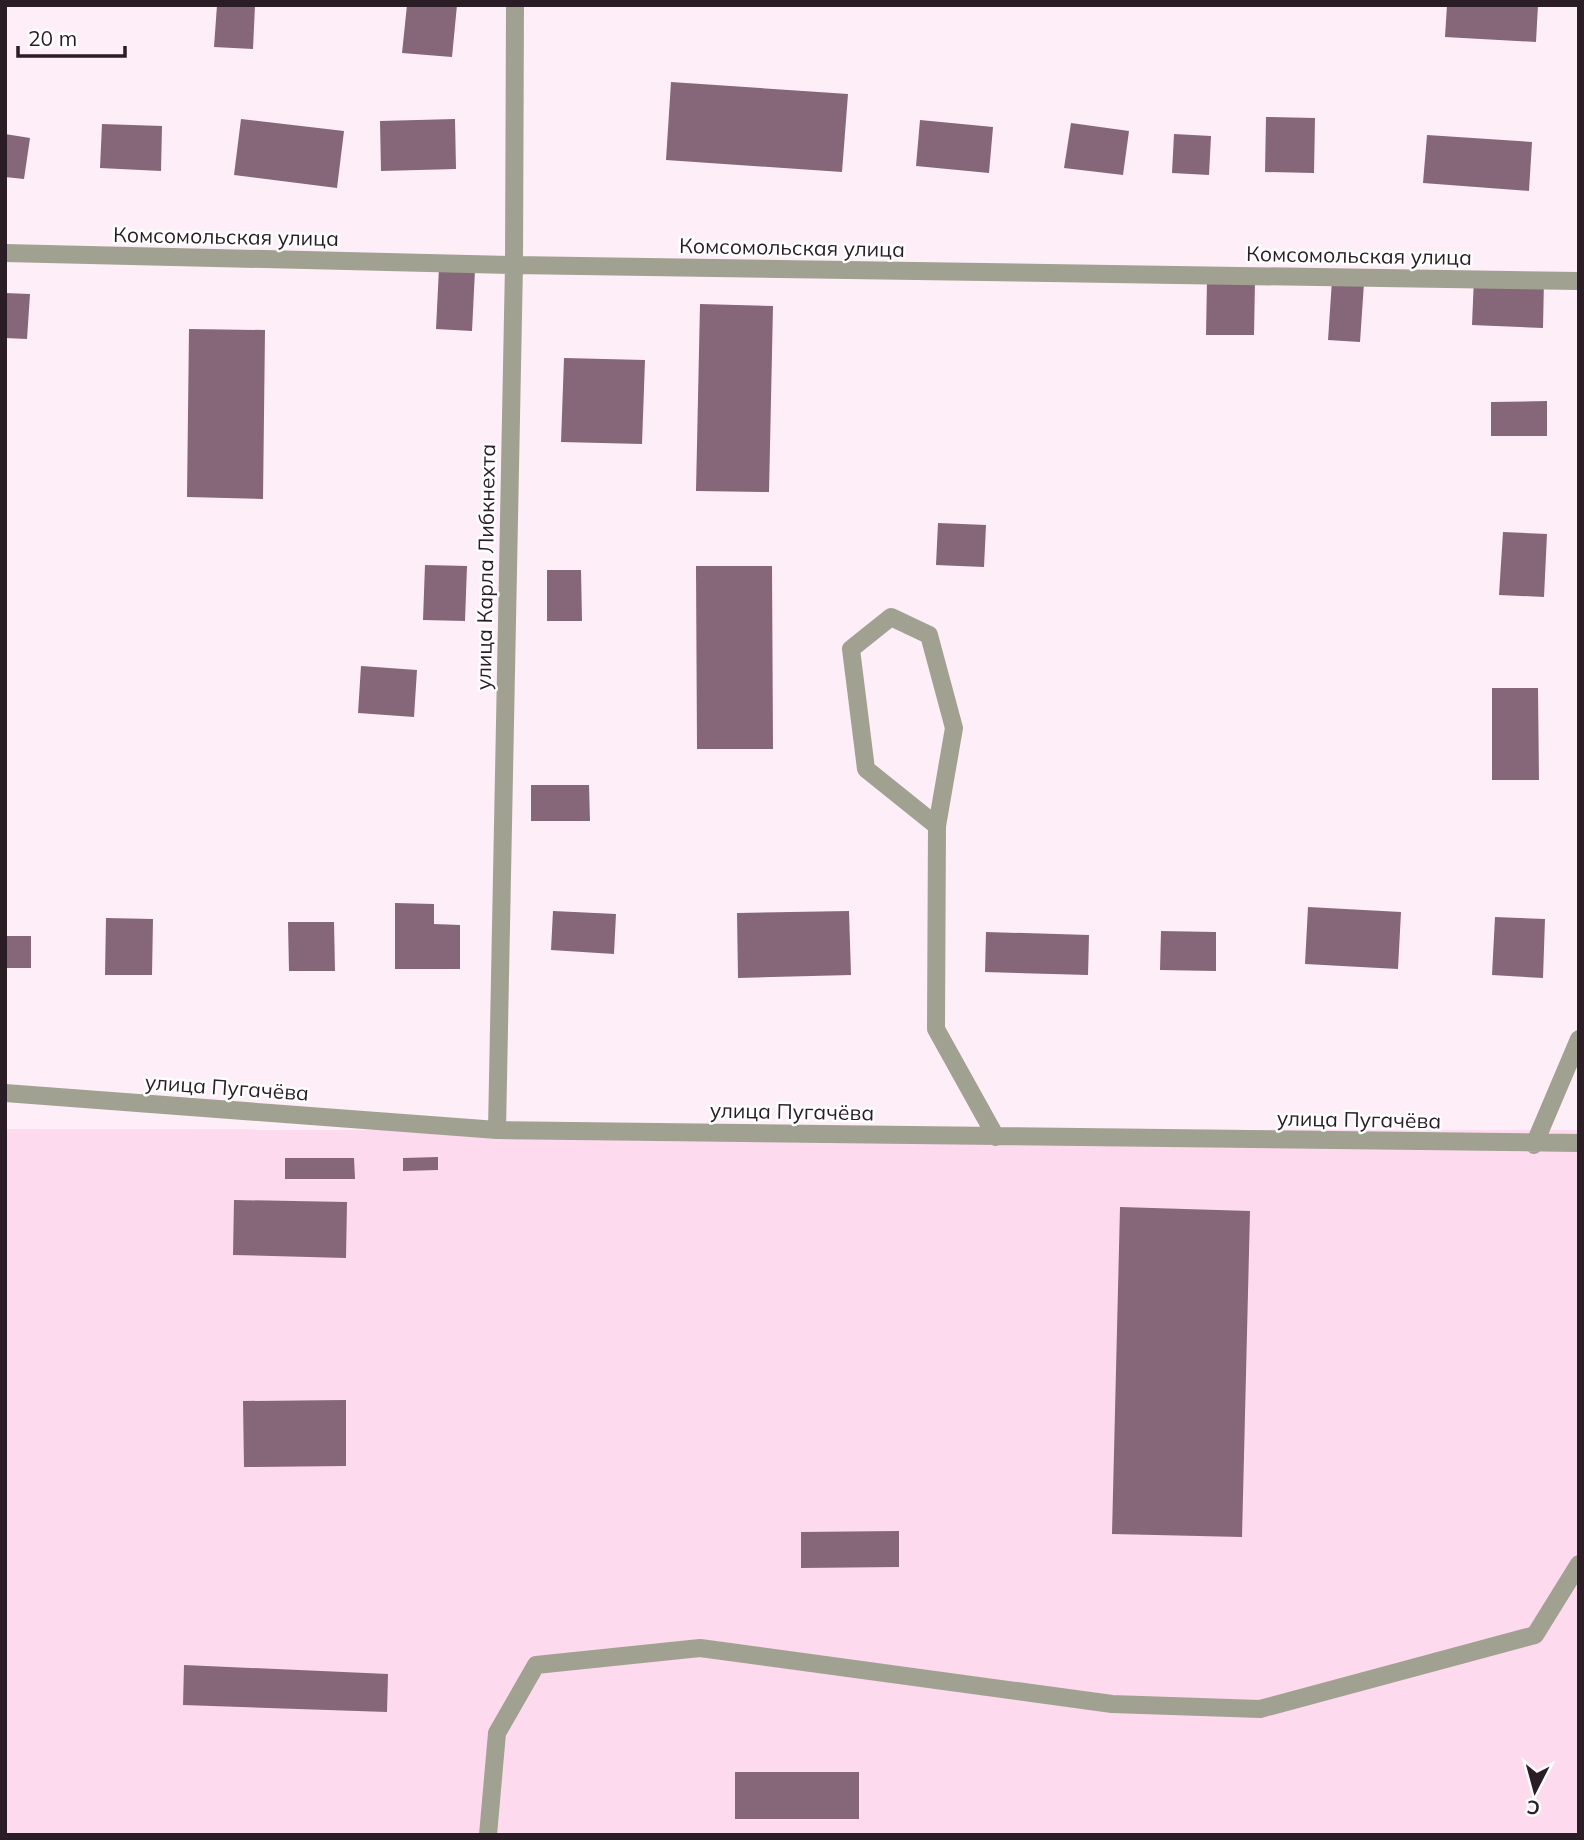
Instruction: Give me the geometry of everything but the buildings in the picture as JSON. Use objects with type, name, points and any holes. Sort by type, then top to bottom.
[{"type":"street","name":"улица Карла Либкнехта","points":[[497,1130],[514,265],[515,5]]},
{"type":"street","name":"Комсомольская улица","points":[[5,253],[514,265],[1579,281]]},
{"type":"street","points":[[937,826],[866,769],[851,649],[891,617],[929,635],[954,728],[937,826],[936,1029],[996,1137]]},
{"type":"street","points":[[1534,1144],[1579,1039]]},
{"type":"street","name":"улица Пугачёва","points":[[5,1093],[497,1130],[1579,1143]]},
{"type":"street","points":[[488,1835],[497,1733],[536,1665],[699,1648],[1112,1704],[1260,1709],[1535,1635],[1579,1564]]},
{"type":"shaded area","points":[[5,1129],[1579,1130],[1579,1835],[5,1835]]}]
